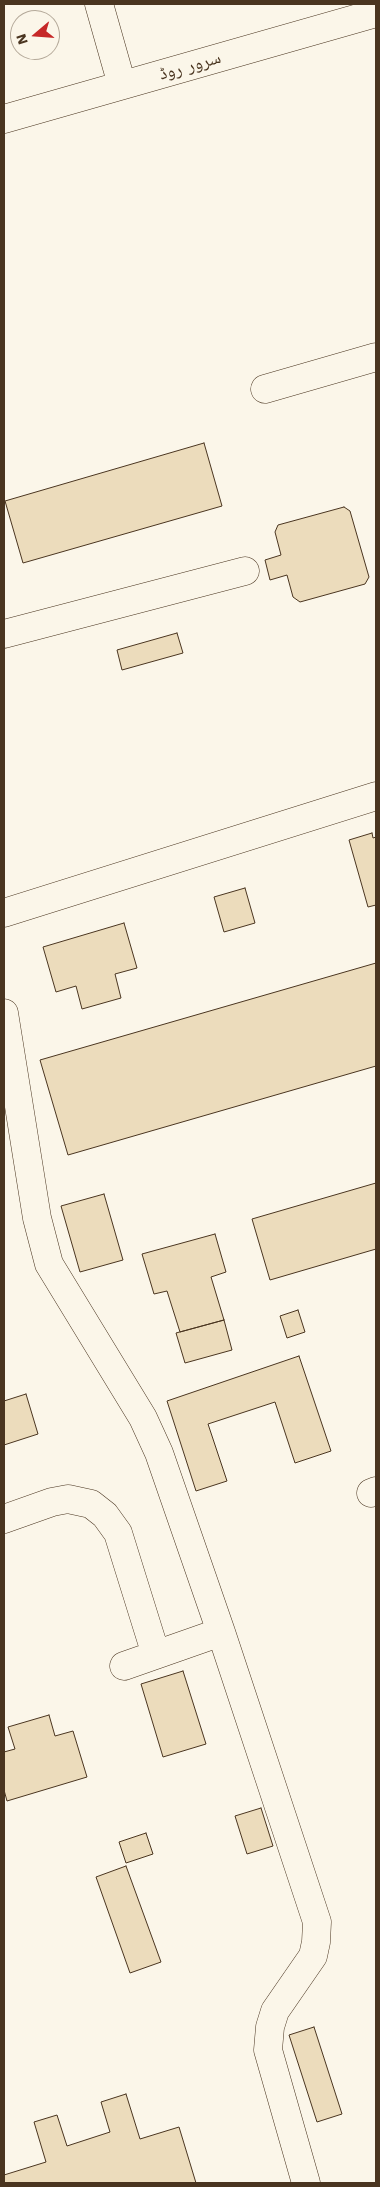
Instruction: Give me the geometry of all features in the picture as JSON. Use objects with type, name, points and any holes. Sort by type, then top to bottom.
[{"type":"street","points":[[99,4],[122,85]]},
{"type":"street","name":"سرور روڈ","points":[[4,119],[373,10]]},
{"type":"street","points":[[265,389],[376,357]]},
{"type":"street","points":[[4,634],[245,571]]},
{"type":"street","points":[[4,913],[376,796]]},
{"type":"street","points":[[4,1013],[37,1218],[49,1264],[143,1418],[159,1452],[317,1922],[313,1956],[275,2011],[270,2028],[268,2050],[306,2183]]},
{"type":"street","points":[[4,1519],[52,1502],[68,1499],[91,1504],[105,1516],[118,1533],[156,1655]]},
{"type":"street","points":[[124,1666],[221,1632]]},
{"type":"building","points":[[204,443],[222,506],[23,563],[5,501]]},
{"type":"building","points":[[344,507],[350,511],[369,577],[365,584],[300,602],[293,597],[287,575],[270,580],[265,560],[281,555],[275,532],[278,525]]},
{"type":"building","points":[[177,633],[183,653],[122,670],[117,650]]},
{"type":"building","points":[[372,833],[373,838],[376,837],[376,905],[368,907],[349,840]]},
{"type":"building","points":[[245,888],[255,923],[224,932],[214,897]]},
{"type":"building","points":[[124,923],[137,968],[115,974],[121,998],[82,1009],[76,986],[56,992],[43,947]]},
{"type":"building","points":[[376,963],[376,1066],[68,1155],[40,1060]]},
{"type":"building","points":[[376,1183],[376,1249],[270,1280],[252,1219]]},
{"type":"building","points":[[104,1194],[123,1260],[80,1272],[61,1206]]},
{"type":"building","points":[[215,1234],[226,1272],[211,1277],[224,1320],[180,1332],[167,1291],[154,1294],[142,1254]]},
{"type":"building","points":[[298,1310],[305,1332],[287,1338],[280,1316]]},
{"type":"building","points":[[224,1320],[232,1350],[185,1363],[176,1333]]},
{"type":"building","points":[[299,1356],[331,1451],[295,1463],[275,1402],[208,1424],[227,1481],[196,1491],[167,1401]]},
{"type":"building","points":[[26,1394],[38,1434],[4,1445],[4,1401]]},
{"type":"building","points":[[183,1671],[206,1744],[163,1757],[141,1684]]},
{"type":"building","points":[[49,1715],[55,1736],[73,1731],[87,1777],[7,1801],[4,1790],[4,1752],[15,1749],[8,1727]]},
{"type":"building","points":[[261,1808],[273,1846],[247,1854],[235,1816]]},
{"type":"building","points":[[146,1833],[153,1854],[126,1863],[119,1842]]},
{"type":"building","points":[[126,1866],[161,1962],[130,1973],[96,1877]]},
{"type":"building","points":[[314,2027],[342,2114],[317,2122],[289,2035]]},
{"type":"building","points":[[126,2094],[140,2139],[179,2127],[196,2183],[4,2183],[4,2175],[46,2162],[34,2122],[57,2115],[67,2146],[110,2132],[101,2102]]}]
